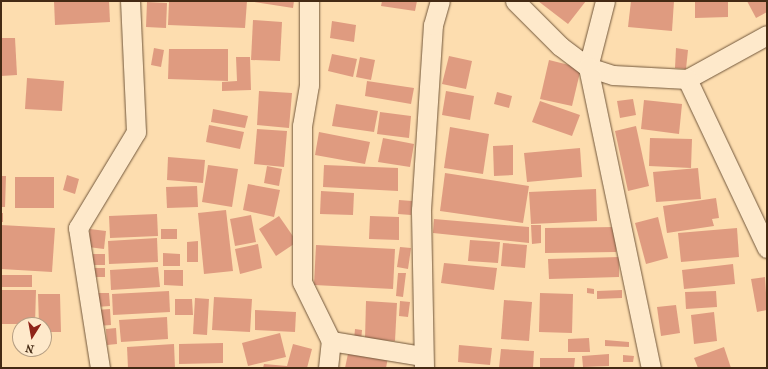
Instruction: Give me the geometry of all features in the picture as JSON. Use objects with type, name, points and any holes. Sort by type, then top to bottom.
[{"type":"street","points":[[100,368],[78,228],[136,132],[130,1]]},
{"type":"street","points":[[309,1],[309,85],[302,126],[302,282],[332,341],[328,368]]},
{"type":"street","points":[[332,341],[423,362],[420,210],[433,25],[440,1]]},
{"type":"street","points":[[515,1],[560,46],[588,67],[613,75],[687,79],[767,35]]},
{"type":"street","points":[[606,1],[588,67],[651,368]]},
{"type":"street","points":[[687,79],[767,248]]},
{"type":"building","points":[[54,1],[109,1],[110,22],[55,25]]},
{"type":"building","points":[[169,1],[247,1],[245,28],[168,25]]},
{"type":"building","points":[[248,1],[294,1],[293,8]]},
{"type":"building","points":[[382,1],[417,1],[415,11],[381,6]]},
{"type":"building","points":[[538,1],[586,1],[568,24]]},
{"type":"building","points":[[631,1],[674,1],[672,31],[628,27]]},
{"type":"building","points":[[695,1],[728,1],[728,17],[695,18]]},
{"type":"building","points":[[747,1],[767,1],[767,12],[756,18]]},
{"type":"building","points":[[147,2],[167,3],[166,28],[146,27]]},
{"type":"building","points":[[253,20],[282,22],[280,61],[251,60]]},
{"type":"building","points":[[332,21],[356,25],[354,42],[330,38]]},
{"type":"building","points":[[1,38],[15,38],[17,75],[1,76]]},
{"type":"building","points":[[154,48],[164,50],[161,67],[151,65]]},
{"type":"building","points":[[676,48],[688,50],[686,69],[675,68]]},
{"type":"building","points":[[169,49],[228,49],[228,81],[168,79]]},
{"type":"building","points":[[332,54],[357,59],[353,77],[328,71]]},
{"type":"building","points":[[449,56],[472,61],[466,89],[442,84]]},
{"type":"building","points":[[236,57],[250,57],[251,90],[222,91],[222,82],[237,81]]},
{"type":"building","points":[[360,57],[375,60],[371,80],[356,77]]},
{"type":"building","points":[[549,60],[581,68],[572,106],[540,99]]},
{"type":"building","points":[[27,78],[64,81],[62,111],[25,109]]},
{"type":"building","points":[[367,81],[414,88],[411,104],[365,96]]},
{"type":"building","points":[[259,91],[292,93],[289,128],[257,125]]},
{"type":"building","points":[[446,91],[474,96],[470,120],[442,115]]},
{"type":"building","points":[[497,92],[512,96],[509,108],[494,104]]},
{"type":"building","points":[[633,99],[636,115],[620,118],[617,101]]},
{"type":"building","points":[[644,100],[682,104],[679,134],[641,129]]},
{"type":"building","points":[[540,101],[580,115],[572,136],[532,122]]},
{"type":"building","points":[[336,104],[378,111],[374,132],[332,126]]},
{"type":"building","points":[[213,109],[248,116],[245,128],[211,122]]},
{"type":"building","points":[[380,112],[411,116],[409,138],[377,134]]},
{"type":"building","points":[[209,125],[244,132],[240,149],[206,142]]},
{"type":"building","points":[[636,126],[649,186],[628,191],[615,131]]},
{"type":"building","points":[[450,127],[489,134],[483,174],[444,168]]},
{"type":"building","points":[[257,129],[287,131],[284,167],[254,164]]},
{"type":"building","points":[[319,132],[370,142],[365,164],[315,155]]},
{"type":"building","points":[[383,138],[414,144],[410,167],[378,162]]},
{"type":"building","points":[[650,138],[692,139],[691,168],[649,166]]},
{"type":"building","points":[[513,145],[513,175],[494,176],[493,146]]},
{"type":"building","points":[[580,148],[582,177],[527,182],[524,153]]},
{"type":"building","points":[[168,157],[205,160],[203,183],[167,180]]},
{"type":"building","points":[[208,165],[238,169],[232,207],[202,202]]},
{"type":"building","points":[[324,165],[398,168],[398,191],[323,187]]},
{"type":"building","points":[[267,166],[282,169],[279,186],[264,183]]},
{"type":"building","points":[[698,168],[701,199],[656,202],[653,172]]},
{"type":"building","points":[[445,173],[529,186],[523,223],[440,211]]},
{"type":"building","points":[[67,175],[79,179],[75,194],[63,190]]},
{"type":"building","points":[[1,176],[6,176],[5,207],[1,207]]},
{"type":"building","points":[[15,177],[54,177],[54,208],[15,208]]},
{"type":"building","points":[[248,184],[280,190],[274,217],[243,210]]},
{"type":"building","points":[[197,186],[198,207],[167,208],[166,187]]},
{"type":"building","points":[[596,189],[597,221],[531,224],[529,192]]},
{"type":"building","points":[[321,191],[354,193],[353,215],[320,214]]},
{"type":"building","points":[[716,198],[719,218],[712,219],[714,226],[667,233],[663,206]]},
{"type":"building","points":[[399,200],[412,201],[411,215],[398,214]]},
{"type":"building","points":[[226,210],[233,271],[204,274],[198,213]]},
{"type":"building","points":[[1,213],[3,213],[3,222],[1,222]]},
{"type":"building","points":[[157,214],[158,236],[110,238],[109,216]]},
{"type":"building","points":[[251,215],[256,242],[235,246],[230,219]]},
{"type":"building","points":[[279,216],[297,242],[276,256],[259,229]]},
{"type":"building","points":[[370,216],[399,217],[399,240],[369,239]]},
{"type":"building","points":[[658,217],[668,258],[646,264],[635,223]]},
{"type":"building","points":[[434,219],[529,227],[529,243],[433,233]]},
{"type":"building","points":[[1,225],[55,228],[52,272],[1,269]]},
{"type":"building","points":[[531,225],[541,225],[541,243],[532,244]]},
{"type":"building","points":[[616,227],[616,252],[545,253],[545,228]]},
{"type":"building","points":[[737,228],[739,257],[681,262],[678,233]]},
{"type":"building","points":[[90,229],[106,231],[104,249],[88,247]]},
{"type":"building","points":[[161,229],[177,229],[177,239],[161,239]]},
{"type":"building","points":[[157,238],[158,262],[109,264],[108,241]]},
{"type":"building","points":[[470,240],[500,242],[498,263],[468,261]]},
{"type":"building","points":[[198,241],[198,262],[187,262],[187,242]]},
{"type":"building","points":[[503,243],[527,245],[525,268],[501,266]]},
{"type":"building","points":[[258,244],[262,268],[240,274],[235,249]]},
{"type":"building","points":[[316,245],[395,249],[393,289],[314,285]]},
{"type":"building","points":[[400,247],[411,248],[408,269],[397,267]]},
{"type":"building","points":[[163,253],[180,254],[180,266],[163,266]]},
{"type":"building","points":[[93,254],[105,254],[105,265],[93,265]]},
{"type":"building","points":[[619,257],[619,277],[549,279],[548,259]]},
{"type":"building","points":[[444,263],[497,268],[494,290],[441,283]]},
{"type":"building","points":[[733,264],[735,284],[684,289],[682,270]]},
{"type":"building","points":[[158,267],[160,287],[111,290],[110,270]]},
{"type":"building","points":[[92,268],[105,268],[105,277],[92,277]]},
{"type":"building","points":[[164,270],[183,270],[183,286],[164,285]]},
{"type":"building","points":[[398,273],[406,273],[403,297],[396,296]]},
{"type":"building","points":[[1,275],[32,275],[32,287],[1,287]]},
{"type":"building","points":[[765,277],[767,310],[757,312],[751,279]]},
{"type":"building","points":[[587,288],[594,289],[594,294],[587,293]]},
{"type":"building","points":[[1,290],[36,290],[35,317],[12,317],[12,324],[1,324]]},
{"type":"building","points":[[622,290],[622,298],[597,299],[597,291]]},
{"type":"building","points":[[169,291],[170,312],[113,315],[112,294]]},
{"type":"building","points":[[716,291],[717,307],[686,309],[685,292]]},
{"type":"building","points":[[95,293],[109,293],[110,306],[96,307]]},
{"type":"building","points":[[540,293],[573,294],[572,333],[539,332]]},
{"type":"building","points":[[38,294],[60,294],[61,332],[52,332],[52,317],[39,317]]},
{"type":"building","points":[[214,297],[252,299],[250,332],[212,330]]},
{"type":"building","points":[[195,298],[209,299],[207,335],[193,334]]},
{"type":"building","points":[[175,299],[192,299],[193,315],[175,315]]},
{"type":"building","points":[[504,300],[532,302],[529,341],[501,339]]},
{"type":"building","points":[[366,301],[397,303],[395,341],[365,339]]},
{"type":"building","points":[[400,301],[410,302],[408,317],[399,316]]},
{"type":"building","points":[[676,305],[680,333],[661,336],[657,307]]},
{"type":"building","points":[[110,309],[111,325],[97,326],[96,310]]},
{"type":"building","points":[[255,310],[296,312],[295,332],[255,330]]},
{"type":"building","points":[[714,312],[717,341],[694,344],[691,315]]},
{"type":"building","points":[[167,317],[168,339],[121,342],[119,320]]},
{"type":"building","points":[[116,328],[117,344],[107,345],[106,329]]},
{"type":"building","points":[[355,329],[362,330],[361,341],[354,340]]},
{"type":"building","points":[[280,333],[286,357],[248,366],[242,343]]},
{"type":"building","points":[[589,338],[590,352],[568,352],[568,339]]},
{"type":"building","points":[[605,340],[629,342],[629,347],[605,346]]},
{"type":"building","points":[[223,343],[223,363],[179,364],[179,344]]},
{"type":"building","points":[[174,344],[175,368],[128,368],[127,347]]},
{"type":"building","points":[[293,344],[312,349],[307,368],[263,368],[264,364],[287,366]]},
{"type":"building","points":[[459,345],[492,348],[490,365],[458,362]]},
{"type":"building","points":[[724,347],[731,368],[698,368],[694,358]]},
{"type":"building","points":[[349,349],[388,357],[386,368],[345,368]]},
{"type":"building","points":[[501,349],[534,351],[533,368],[499,368]]},
{"type":"building","points":[[609,354],[609,366],[583,367],[582,356]]},
{"type":"building","points":[[623,355],[634,356],[633,362],[623,362]]},
{"type":"building","points":[[540,358],[575,358],[574,368],[540,368]]}]
